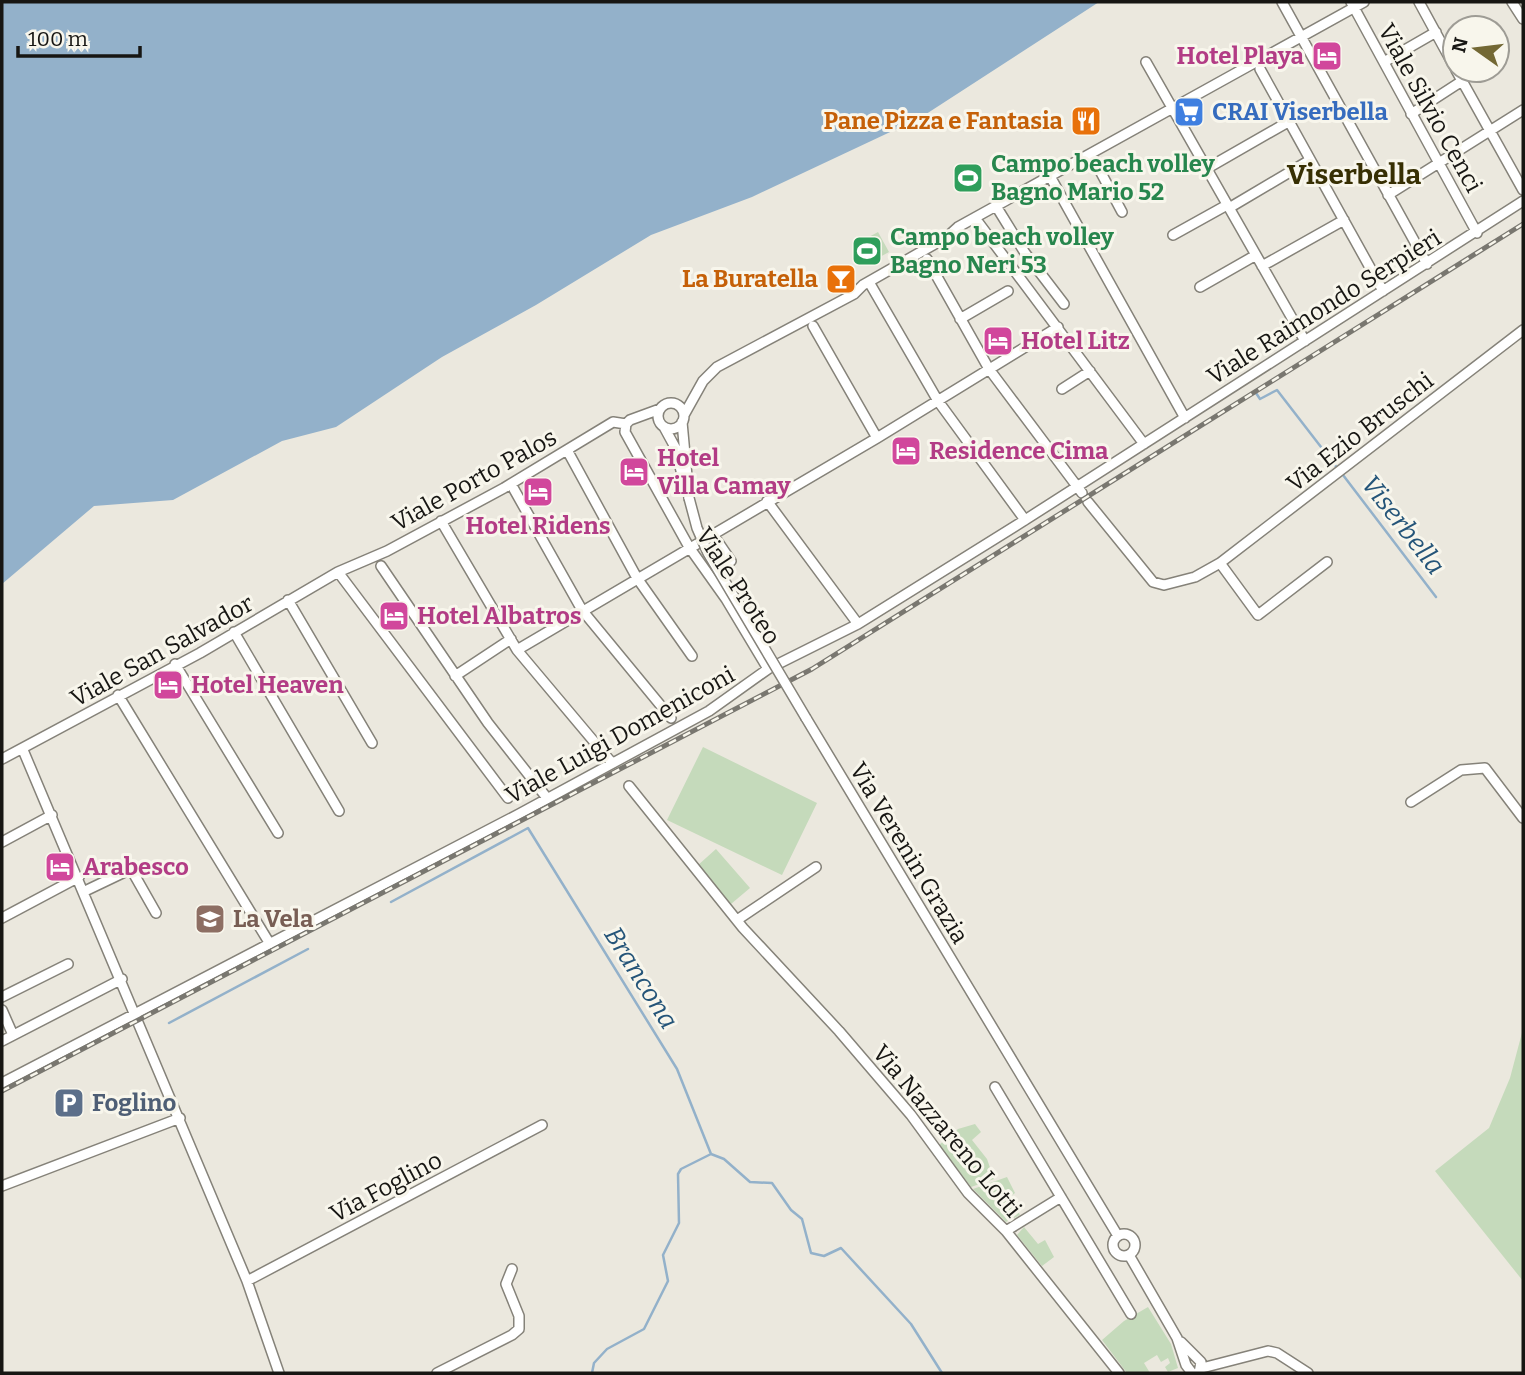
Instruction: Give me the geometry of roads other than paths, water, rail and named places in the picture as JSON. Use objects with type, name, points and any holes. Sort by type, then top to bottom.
[{"type":"street","points":[[1282,2],[1427,264]]},
{"type":"street","points":[[636,417],[676,428],[698,388],[716,367],[854,294],[869,282],[975,218],[1301,38],[1352,5],[1364,2]]},
{"type":"street","points":[[1419,2],[1441,41]]},
{"type":"street","points":[[1512,2],[1523,19]]},
{"type":"street","name":"Viale Silvio Cenci","points":[[1352,5],[1477,233]]},
{"type":"street","points":[[1384,62],[1436,32]]},
{"type":"street","points":[[1146,62],[1305,341]]},
{"type":"street","points":[[1260,69],[1383,291]]},
{"type":"street","points":[[1411,114],[1457,84]]},
{"type":"street","points":[[1464,84],[1523,190]]},
{"type":"street","points":[[1388,195],[1523,110]]},
{"type":"street","points":[[1206,169],[1289,122]]},
{"type":"street","points":[[1091,154],[1122,212]]},
{"type":"street","points":[[1174,235],[1310,160]]},
{"type":"street","points":[[1051,178],[1185,418]]},
{"type":"street","name":"Viale Raimondo Serpieri","points":[[1144,444],[1477,233],[1523,201]]},
{"type":"street","points":[[996,206],[1064,304]]},
{"type":"street","points":[[975,218],[1144,444]]},
{"type":"street","points":[[1262,266],[1344,220]]},
{"type":"street","points":[[1200,286],[1256,255]]},
{"type":"street","points":[[927,259],[989,369],[1079,489]]},
{"type":"street","points":[[869,282],[938,401],[1025,520]]},
{"type":"street","points":[[960,319],[1008,291]]},
{"type":"street","points":[[813,326],[877,438]]},
{"type":"street","points":[[517,650],[877,438],[1058,327]]},
{"type":"street","name":"Via Ezio Bruschi","points":[[1088,502],[1150,578],[1164,585],[1195,577],[1220,563],[1523,330]]},
{"type":"street","points":[[1062,389],[1090,371]]},
{"type":"street","points":[[626,424],[636,417],[674,403],[683,419]]},
{"type":"street","points":[[660,409],[659,417],[663,425]]},
{"type":"street","name":"Via Verenin Grazia","points":[[683,419],[686,482]]},
{"type":"street","name":"Viale Porto Palos","points":[[338,572],[387,551],[511,484],[613,422],[626,424]]},
{"type":"street","name":"Viale Proteo","points":[[626,424],[625,432],[689,547],[726,599],[768,669]]},
{"type":"street","name":"Via Verenin Grazia","points":[[663,425],[676,449],[697,528],[708,553],[1118,1236]]},
{"type":"street","name":"Viale Luigi Domeniconi","points":[[2,1083],[709,711],[768,669],[858,624],[1079,489],[1144,444]]},
{"type":"street","points":[[567,450],[637,578],[692,656]]},
{"type":"street","points":[[511,484],[582,610],[671,718]]},
{"type":"street","points":[[767,501],[858,624]]},
{"type":"street","points":[[441,520],[517,650],[611,763]]},
{"type":"street","points":[[712,533],[731,561]]},
{"type":"street","points":[[1220,563],[1258,615],[1327,562]]},
{"type":"street","points":[[382,566],[455,676],[547,798]]},
{"type":"street","points":[[338,572],[508,798]]},
{"type":"street","name":"Viale San Salvador","points":[[2,759],[23,750],[338,572]]},
{"type":"street","points":[[288,600],[372,743]]},
{"type":"street","points":[[234,632],[339,811]]},
{"type":"street","points":[[455,676],[511,639]]},
{"type":"street","points":[[176,663],[278,833]]},
{"type":"street","points":[[118,695],[270,944]]},
{"type":"street","points":[[23,750],[85,891],[247,1281],[279,1373]]},
{"type":"street","points":[[1411,802],[1461,770],[1485,768],[1523,818]]},
{"type":"street","name":"Via Nazzareno Lotti","points":[[629,786],[737,920],[839,1031],[911,1115],[968,1192],[1006,1231],[1119,1373]]},
{"type":"street","points":[[2,842],[52,815]]},
{"type":"street","points":[[737,920],[816,867]]},
{"type":"street","points":[[85,891],[131,869],[156,913]]},
{"type":"street","points":[[2,918],[79,877]]},
{"type":"street","points":[[2,997],[68,964]]},
{"type":"street","points":[[2,1041],[122,979]]},
{"type":"street","points":[[2,1010],[13,1035]]},
{"type":"street","points":[[995,1087],[1131,1314]]},
{"type":"street","points":[[2,1186],[180,1118]]},
{"type":"street","name":"Via Foglino","points":[[247,1281],[542,1125]]},
{"type":"street","points":[[1006,1231],[1061,1197]]},
{"type":"street","name":"Via Verenin Grazia","points":[[1127,1235],[1134,1240],[1134,1249],[1129,1255],[1122,1256],[1115,1250],[1113,1244],[1118,1236],[1127,1235]]},
{"type":"street","name":"Via Verenin Grazia","points":[[1129,1255],[1177,1338],[1201,1362],[1200,1372]]},
{"type":"street","points":[[437,1373],[519,1329],[519,1316],[506,1283],[512,1269]]},
{"type":"street","name":"Via Verenin Grazia","points":[[1177,1338],[1183,1369],[1192,1373]]},
{"type":"street","points":[[1200,1372],[1259,1351],[1268,1351],[1277,1353],[1308,1373]]},
{"type":"water","points":[[2,2],[1099,2],[920,118],[752,197],[651,235],[536,305],[442,357],[336,427],[282,441],[173,500],[94,506],[2,584]]},
{"type":"waterway","name":"Viserbella","points":[[1256,393],[1260,399],[1277,390],[1338,469]]},
{"type":"waterway","name":"Viserbella","points":[[1343,475],[1436,597]]},
{"type":"waterway","name":"Brancona","points":[[391,902],[528,828],[677,1069],[711,1154]]},
{"type":"waterway","points":[[169,1023],[308,949]]},
{"type":"waterway","name":"Brancona","points":[[711,1154],[724,1159],[750,1182],[772,1183],[791,1210],[802,1219],[811,1253],[824,1256],[841,1248],[911,1324],[942,1373]]},
{"type":"waterway","name":"Brancona","points":[[592,1373],[594,1363],[607,1349],[644,1329],[668,1281],[663,1255],[679,1223],[678,1174],[681,1169],[711,1154]]},
{"type":"railway","points":[[2,1091],[812,669],[1523,224]]},
{"type":"place","name":"Hotel Playa","points":[[1327,56]]},
{"type":"place","name":"CRAI Viserbella","points":[[1189,112]]},
{"type":"place","name":"Pane Pizza e Fantasia","points":[[1086,121]]},
{"type":"place","name":"Campo beach volley Bagno Mario 52","points":[[968,178]]},
{"type":"place","name":"Campo beach volley Bagno Neri 53","points":[[867,251]]},
{"type":"place","name":"La Buratella","points":[[841,279]]},
{"type":"place","name":"Hotel Litz","points":[[998,341]]},
{"type":"place","name":"Residence Cima","points":[[906,451]]},
{"type":"place","name":"Hotel Villa Camay","points":[[634,472]]},
{"type":"place","name":"Hotel Ridens","points":[[538,492]]},
{"type":"place","name":"Hotel Albatros","points":[[394,616]]},
{"type":"place","name":"Hotel Heaven","points":[[168,685]]},
{"type":"place","name":"Arabesco","points":[[60,867]]},
{"type":"place","name":"La Vela","points":[[210,919]]},
{"type":"place","name":"Foglino","points":[[69,1103]]},
{"type":"district","name":"Viserbella","points":[[1354,174]]}]
